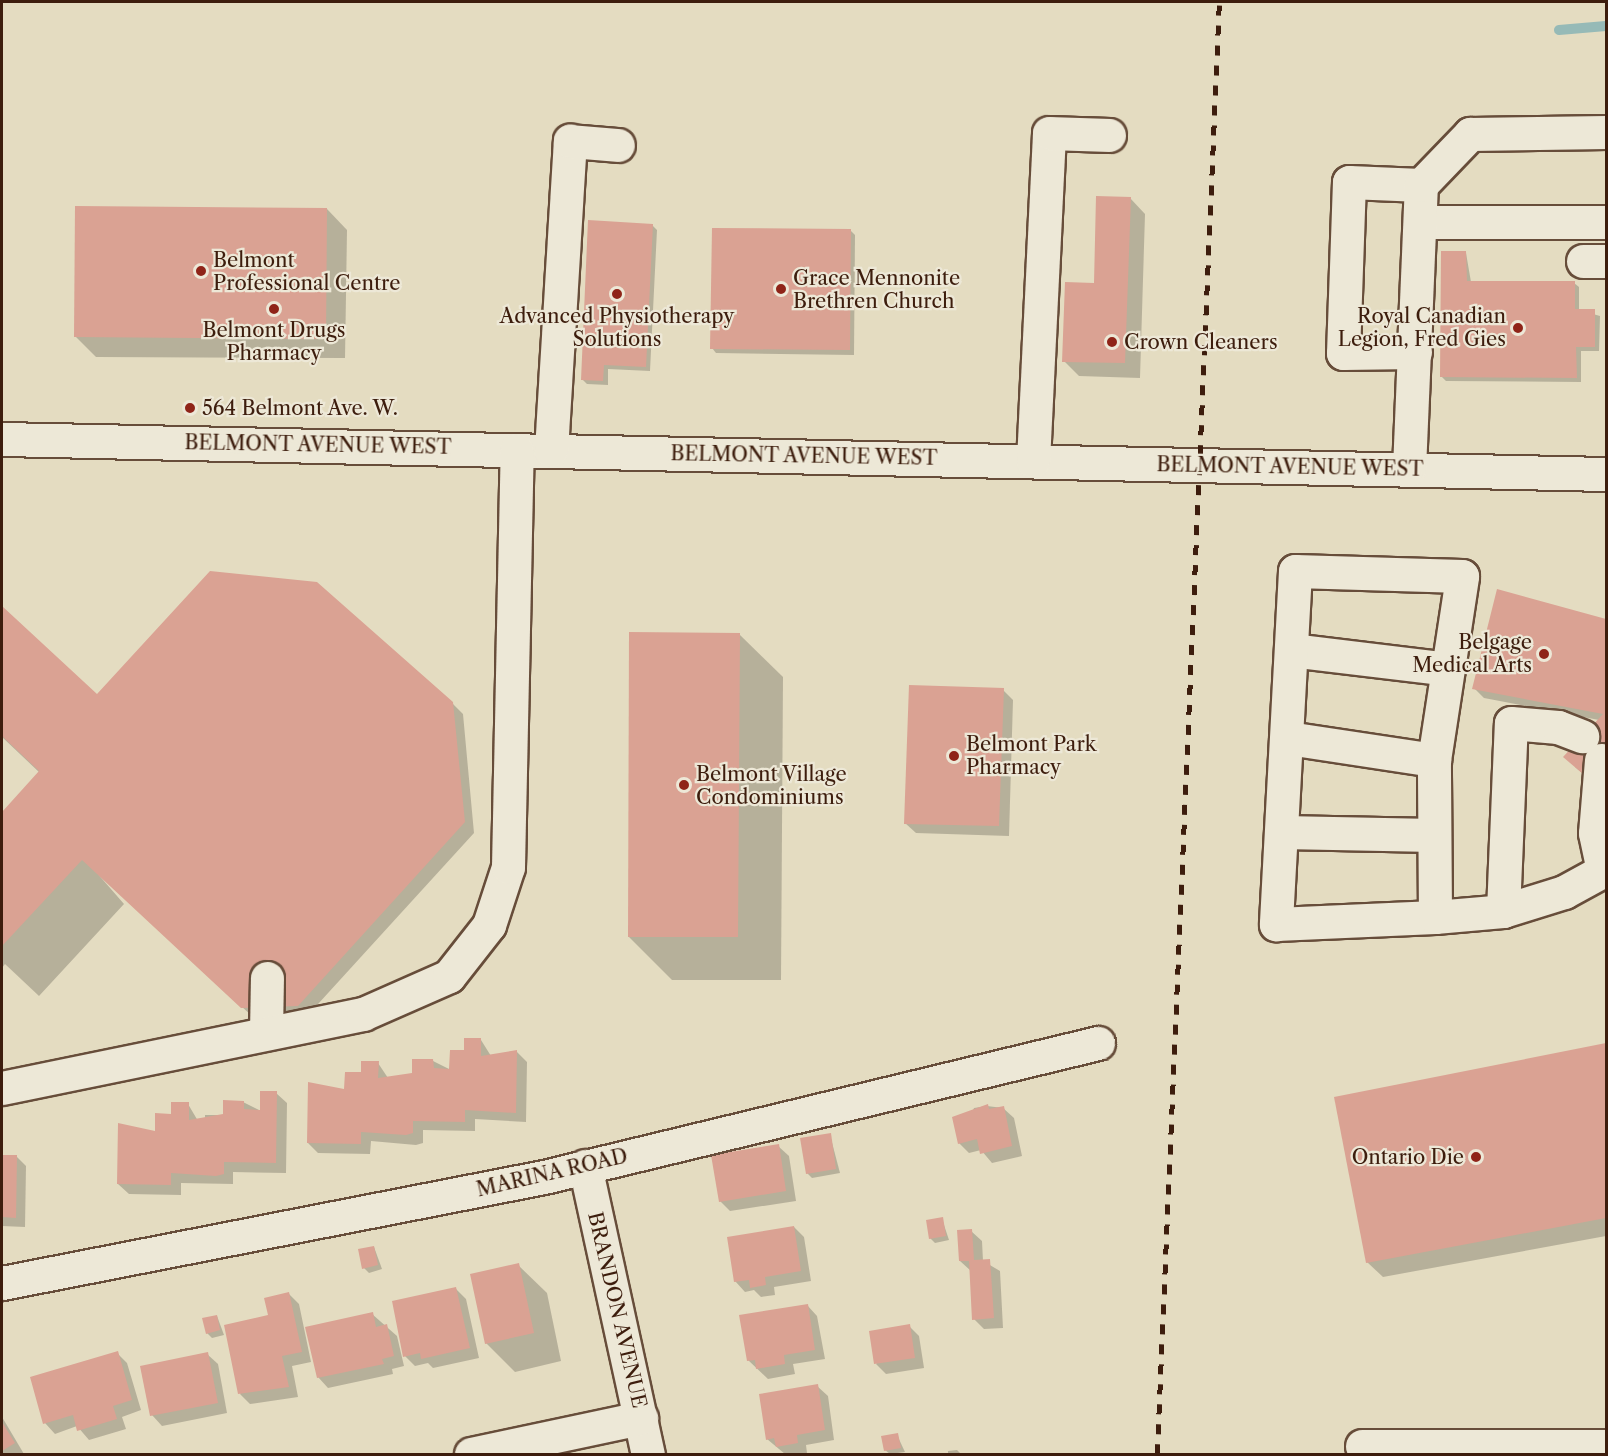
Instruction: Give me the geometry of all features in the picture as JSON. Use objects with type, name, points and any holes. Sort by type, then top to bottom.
[{"type":"street","points":[[1415,352],[1343,353],[1349,183],[1420,185],[1470,134],[1606,132]]},
{"type":"street","points":[[1033,461],[1049,133],[1109,135]]},
{"type":"street","points":[[551,450],[570,141],[618,145]]},
{"type":"street","points":[[1409,469],[1422,222],[1420,185]]},
{"type":"street","points":[[1422,222],[1606,222]]},
{"type":"street","name":"BELMONT AVENUE WEST","points":[[2,439],[1606,474]]},
{"type":"street","points":[[2,1088],[363,1014],[449,976],[489,925],[508,867],[517,450]]},
{"type":"street","points":[[1436,917],[1434,760],[1462,576],[1295,571],[1288,738],[1276,924],[1436,917],[1503,911],[1564,892],[1605,870],[1595,833],[1592,748],[1558,727],[1511,723],[1503,911]]},
{"type":"street","points":[[1292,650],[1448,669]]},
{"type":"street","points":[[1288,738],[1434,760]]},
{"type":"street","points":[[1282,832],[1434,835]]},
{"type":"street","points":[[266,1034],[267,978]]},
{"type":"street","name":"MARINA ROAD","points":[[2,1283],[585,1166],[1098,1043]]},
{"type":"street","name":"BRANDON AVENUE","points":[[585,1166],[648,1455]]},
{"type":"street","points":[[471,1455],[641,1418]]},
{"type":"street","points":[[1362,1446],[1606,1446]]},
{"type":"building","points":[[1096,196],[1131,197],[1125,363],[1062,362],[1065,282],[1094,283]]},
{"type":"building","name":"Belmont Professional Centre","points":[[75,206],[327,208],[326,339],[74,337]]},
{"type":"building","name":"Advanced Physiotherapy Solutions","points":[[588,220],[653,224],[646,367],[604,365],[603,381],[581,380]]},
{"type":"building","name":"Grace Mennonite Brethren Church","points":[[712,228],[851,229],[850,350],[710,349]]},
{"type":"building","name":"Royal Canadian Legion, Fred Gies","points":[[1441,251],[1466,251],[1467,281],[1575,281],[1575,309],[1595,309],[1595,347],[1576,347],[1577,378],[1440,377]]},
{"type":"building","points":[[210,571],[317,582],[453,702],[465,822],[298,1006],[241,1008],[82,860],[2,946],[2,812],[39,771],[2,736],[2,606],[97,694]]},
{"type":"building","name":"Belgage Medical Arts","points":[[1497,589],[1606,619],[1606,755],[1583,774],[1563,757],[1603,714],[1472,689]]},
{"type":"building","name":"Belmont Village Condominiums","points":[[629,632],[740,633],[738,937],[628,937]]},
{"type":"building","name":"Belmont Park Pharmacy","points":[[909,685],[1004,688],[999,826],[904,824]]},
{"type":"building","points":[[464,1038],[481,1038],[481,1056],[517,1050],[516,1113],[465,1110],[465,1122],[413,1121],[413,1133],[406,1135],[361,1132],[361,1144],[307,1143],[308,1082],[344,1089],[345,1072],[361,1072],[361,1061],[379,1061],[378,1078],[412,1073],[412,1059],[433,1059],[434,1068],[449,1069],[450,1050],[464,1050]]},
{"type":"building","name":"Ontario Die","points":[[1606,1043],[1606,1218],[1366,1263],[1334,1097]]},
{"type":"building","points":[[260,1091],[277,1091],[276,1163],[224,1162],[224,1174],[216,1176],[171,1173],[171,1185],[117,1184],[118,1123],[155,1131],[155,1113],[171,1114],[171,1102],[189,1102],[189,1120],[223,1114],[223,1100],[244,1101],[244,1109],[260,1110]]},
{"type":"building","points":[[988,1104],[989,1109],[1004,1106],[1012,1146],[980,1154],[977,1139],[958,1144],[952,1117]]},
{"type":"building","points":[[831,1133],[836,1169],[806,1174],[800,1138]]},
{"type":"building","points":[[779,1144],[786,1191],[719,1202],[711,1155]]},
{"type":"building","points":[[2,1155],[17,1155],[16,1218],[2,1217]]},
{"type":"building","points":[[943,1217],[946,1236],[929,1239],[926,1220]]},
{"type":"building","points":[[794,1226],[801,1271],[765,1277],[766,1285],[750,1288],[749,1280],[734,1282],[727,1237]]},
{"type":"building","points":[[972,1229],[974,1260],[990,1259],[994,1318],[972,1320],[969,1261],[959,1261],[957,1230]]},
{"type":"building","points":[[374,1246],[378,1265],[362,1269],[358,1249]]},
{"type":"building","points":[[519,1263],[534,1333],[485,1344],[470,1274]]},
{"type":"building","points":[[456,1287],[470,1348],[421,1359],[420,1353],[403,1357],[392,1301]]},
{"type":"building","points":[[289,1292],[302,1352],[282,1356],[289,1387],[238,1394],[224,1325],[268,1315],[264,1298]]},
{"type":"building","points":[[808,1304],[815,1350],[784,1355],[785,1364],[756,1369],[755,1360],[747,1361],[739,1315]]},
{"type":"building","points":[[373,1312],[376,1327],[387,1324],[394,1356],[382,1359],[384,1364],[317,1378],[305,1327]]},
{"type":"building","points":[[217,1315],[220,1330],[206,1334],[202,1318]]},
{"type":"building","points":[[910,1324],[915,1358],[874,1364],[869,1331]]},
{"type":"building","points":[[118,1351],[132,1400],[113,1406],[117,1419],[77,1431],[73,1415],[43,1424],[30,1377]]},
{"type":"building","points":[[208,1352],[218,1403],[150,1416],[140,1366]]},
{"type":"building","points":[[818,1384],[825,1430],[797,1435],[798,1443],[776,1447],[774,1438],[766,1440],[759,1394]]},
{"type":"building","points":[[2,1422],[15,1443],[2,1451]]},
{"type":"building","points":[[898,1433],[901,1448],[884,1451],[881,1436]]},
{"type":"waterway","points":[[1559,30],[1606,26]]},
{"type":"railway","points":[[1157,1454],[1219,2]]},
{"type":"place","name":"Belmont Professional Centre","points":[[201,271]]},
{"type":"place","name":"Grace Mennonite Brethren Church","points":[[781,289]]},
{"type":"place","name":"Advanced Physiotherapy Solutions","points":[[617,294]]},
{"type":"place","name":"Belmont Drugs Pharmacy","points":[[274,309]]},
{"type":"place","name":"Royal Canadian Legion, Fred Gies","points":[[1518,328]]},
{"type":"place","name":"Crown Cleaners","points":[[1112,342]]},
{"type":"place","name":"564 Belmont Ave. W.","points":[[190,408]]},
{"type":"place","name":"Belgage Medical Arts","points":[[1544,654]]},
{"type":"place","name":"Belmont Park Pharmacy","points":[[954,756]]},
{"type":"place","name":"Belmont Village Condominiums","points":[[684,785]]},
{"type":"place","name":"Ontario Die","points":[[1476,1157]]}]
